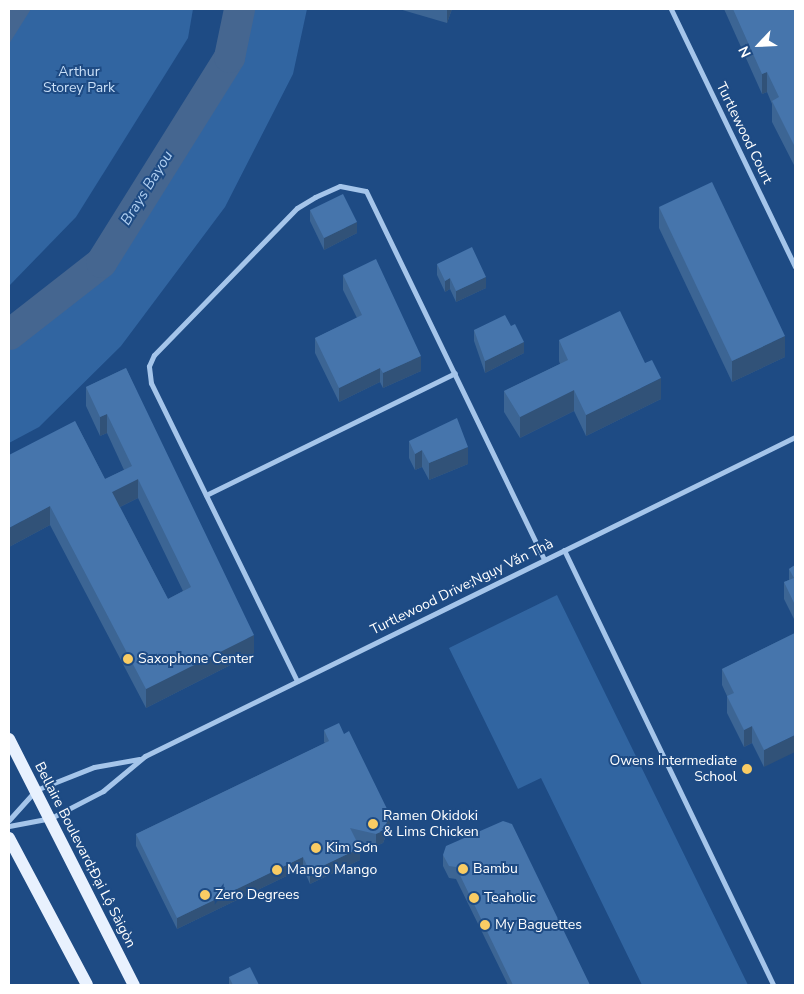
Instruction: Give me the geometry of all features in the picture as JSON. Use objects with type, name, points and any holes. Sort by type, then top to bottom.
[{"type":"main road","name":"Bellaire Boulevard;Đại Lộ Sàigòn","points":[[9,739],[51,818],[134,985]]},
{"type":"main road","points":[[9,838],[87,985]]},
{"type":"street","name":"Turtlewood Court","points":[[671,9],[795,267]]},
{"type":"street","points":[[297,681],[151,383],[154,355],[297,208],[315,196],[340,186],[352,185],[366,191],[544,560]]},
{"type":"street","points":[[206,495],[454,372]]},
{"type":"street","name":"Turtlewood Drive;Ngụy Văn Thà","points":[[9,826],[51,818],[103,791],[140,759],[795,438]]},
{"type":"street","points":[[564,550],[773,985]]},
{"type":"street","name":"Turtlewood Drive;Ngụy Văn Thà","points":[[9,820],[36,790],[94,767],[140,759]]},
{"type":"green space","name":"Arthur Storey Park","points":[[9,9],[193,9],[188,38],[76,217],[9,286]]},
{"type":"green space","points":[[230,9],[307,9],[293,74],[225,207],[121,346],[39,427],[9,443],[9,337],[92,254],[214,67]]},
{"type":"green space","points":[[557,595],[748,985],[642,985],[541,778],[518,789],[449,648]]},
{"type":"shaded area","points":[[9,9],[31,9],[9,44]]},
{"type":"building","points":[[733,9],[795,9],[795,147],[772,101],[779,97],[767,72],[762,74]]},
{"type":"building","points":[[712,182],[785,336],[732,361],[659,207]]},
{"type":"building","points":[[343,194],[357,222],[324,238],[310,210]]},
{"type":"building","points":[[472,247],[486,277],[456,291],[450,278],[445,281],[437,264]]},
{"type":"building","points":[[376,259],[421,356],[383,373],[380,368],[339,388],[315,338],[362,315],[343,275]]},
{"type":"building","points":[[620,311],[645,363],[652,360],[661,378],[586,415],[574,390],[520,417],[504,391],[568,360],[559,340]]},
{"type":"building","points":[[505,315],[511,326],[515,324],[524,342],[485,361],[474,330]]},
{"type":"building","points":[[126,368],[254,635],[146,689],[50,506],[9,528],[9,455],[75,421],[105,479],[132,466],[107,414],[100,417],[86,387]],"holes":[[[138,479],[191,587],[168,599],[112,492]]]},
{"type":"building","points":[[457,418],[468,447],[429,463],[422,450],[415,454],[409,441]]},
{"type":"building","points":[[795,565],[795,605],[784,582],[794,578],[789,569]]},
{"type":"building","points":[[795,633],[795,735],[764,750],[752,726],[744,730],[727,696],[734,693],[722,669]]},
{"type":"building","points":[[339,723],[344,734],[349,731],[390,815],[383,831],[376,834],[350,828],[360,848],[310,872],[303,857],[177,918],[136,834],[329,741],[324,730]]},
{"type":"building","points":[[503,821],[512,824],[590,985],[513,985],[456,867],[449,866],[443,855],[446,846]]},
{"type":"building","points":[[250,967],[259,985],[233,985],[229,977]]},
{"type":"waterway","name":"Brays Bayou","points":[[9,334],[101,262],[229,57],[239,9]]},
{"type":"place","name":"Saxophone Center","points":[[128,659]]},
{"type":"place","name":"Owens Intermediate School","points":[[747,769]]},
{"type":"place","name":"Ramen Okidoki & Lims Chicken","points":[[373,824]]},
{"type":"place","name":"Kim Sơn","points":[[316,848]]},
{"type":"place","name":"Bambu","points":[[463,869]]},
{"type":"place","name":"Mango Mango","points":[[277,870]]},
{"type":"place","name":"Zero Degrees","points":[[205,895]]},
{"type":"place","name":"Teaholic","points":[[474,898]]},
{"type":"place","name":"My Baguettes","points":[[485,925]]}]
